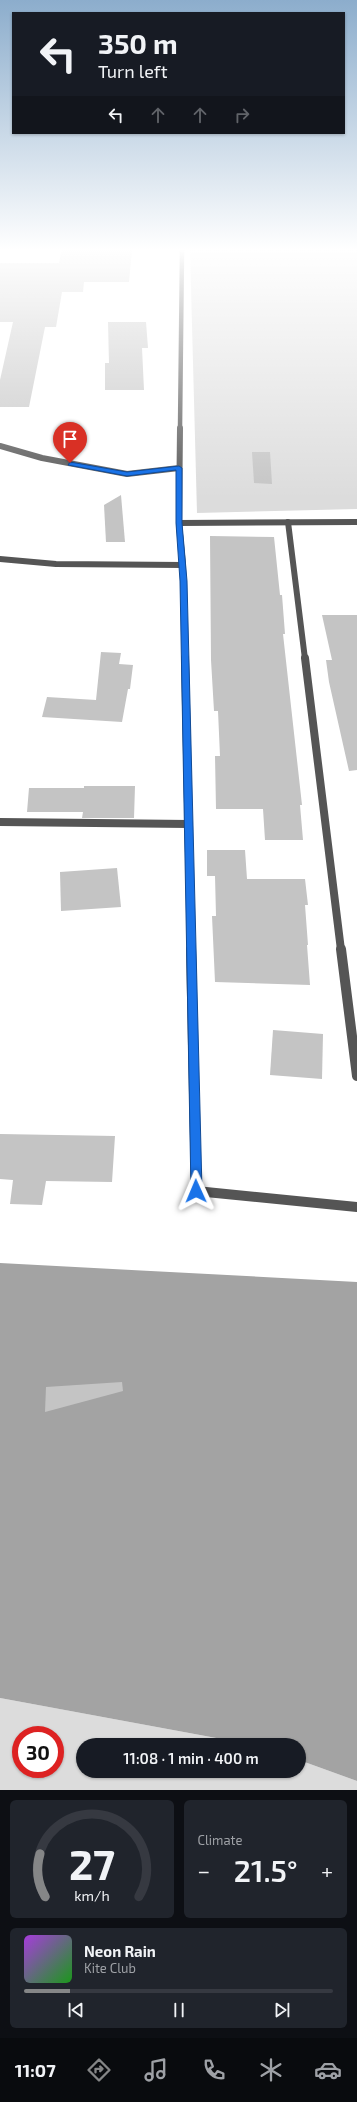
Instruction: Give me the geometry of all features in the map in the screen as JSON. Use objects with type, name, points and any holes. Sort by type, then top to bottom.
[{"type":"street","points":[[181,333],[179,523],[183,565],[196,1191],[357,1207]]},
{"type":"street","points":[[0,446],[42,458],[127,474],[179,468]]},
{"type":"street","points":[[288,522],[357,1076]]},
{"type":"street","points":[[179,523],[357,522]]},
{"type":"street","points":[[0,559],[56,564],[183,565]]},
{"type":"street","points":[[0,822],[189,824]]},
{"type":"shaded area","points":[[192,333],[357,333],[357,509],[197,513]]},
{"type":"shaded area","points":[[0,1263],[357,1282],[357,1781],[306,1763],[306,1738],[216,1738],[0,1698]]},
{"type":"shaded area","points":[[0,1698],[216,1738],[76,1738],[76,1778],[306,1778],[306,1763],[357,1781],[357,1790],[0,1790]]},
{"type":"building","points":[[11,333],[44,333],[29,407],[0,407],[0,380]]},
{"type":"building","points":[[108,333],[147,333],[148,348],[142,348],[144,390],[105,390],[105,363],[109,363]]},
{"type":"building","points":[[252,452],[270,452],[272,484],[254,483]]},
{"type":"building","points":[[121,495],[125,542],[106,542],[104,505]]},
{"type":"building","points":[[210,536],[274,537],[280,595],[282,595],[285,634],[283,634],[302,805],[300,805],[303,840],[265,840],[263,809],[216,809],[215,756],[220,756],[218,711],[214,711],[211,660]]},
{"type":"building","points":[[322,615],[357,615],[357,770],[349,771],[329,682],[326,660],[332,660]]},
{"type":"building","points":[[101,652],[121,653],[119,664],[133,665],[130,689],[128,689],[122,722],[42,717],[47,697],[96,700]]},
{"type":"building","points":[[84,786],[135,786],[134,818],[82,818],[83,812],[27,812],[29,788],[84,788]]},
{"type":"building","points":[[207,850],[245,850],[247,879],[305,879],[308,905],[305,905],[310,985],[215,982],[212,916],[216,916],[215,876],[207,876]]},
{"type":"building","points":[[117,868],[121,907],[61,911],[60,872]]},
{"type":"building","points":[[273,1030],[323,1034],[322,1079],[270,1075]]},
{"type":"building","points":[[0,1134],[115,1136],[112,1182],[46,1181],[42,1205],[10,1204],[13,1180],[0,1179]]},
{"type":"building","points":[[122,1382],[123,1391],[45,1412],[46,1387]]},
{"type":"route","points":[[70,463],[127,474],[179,468],[179,523],[184,581],[196,1191]]}]
